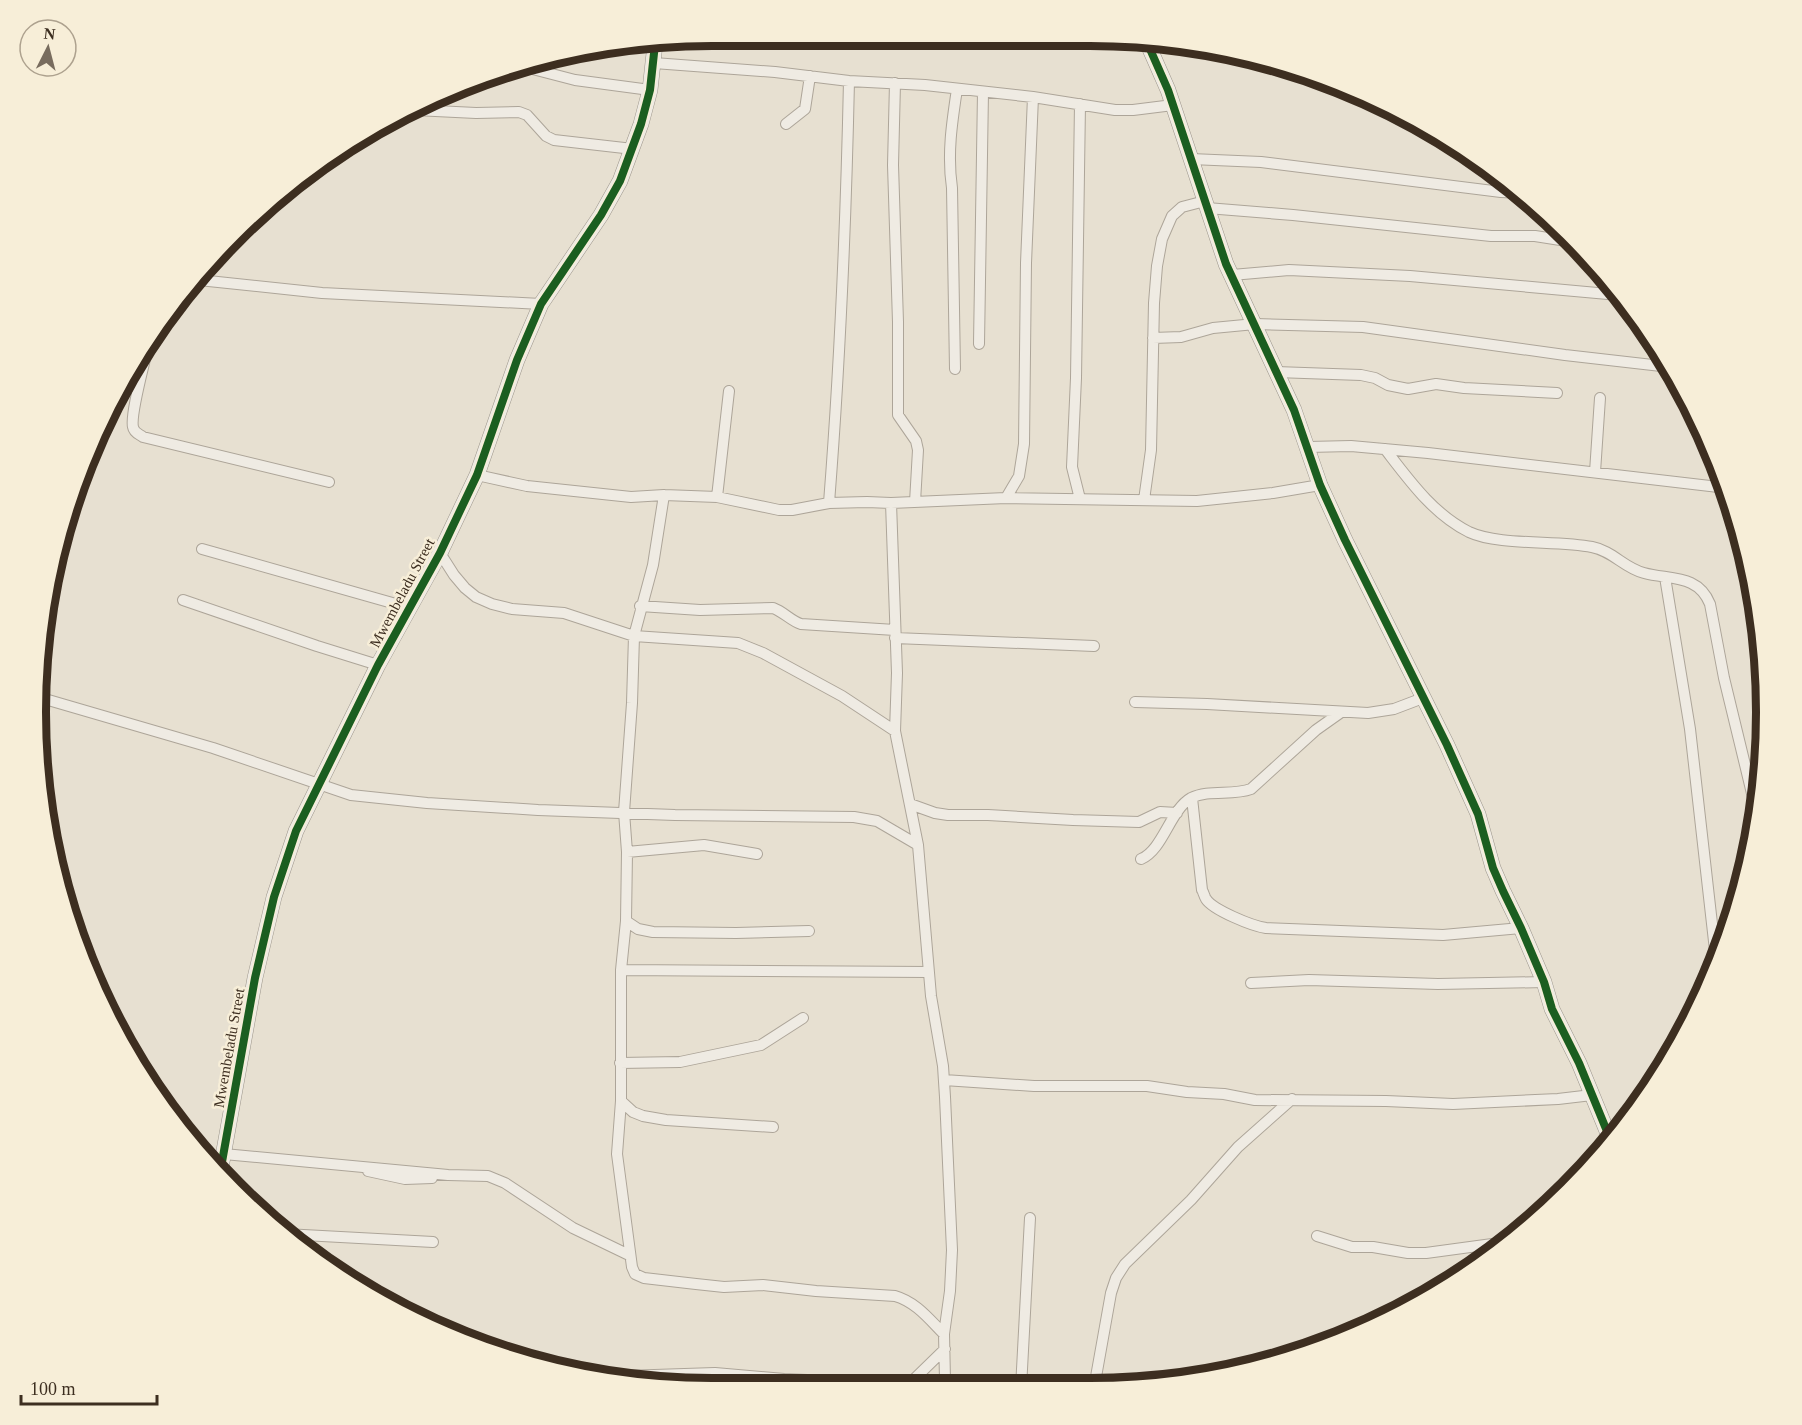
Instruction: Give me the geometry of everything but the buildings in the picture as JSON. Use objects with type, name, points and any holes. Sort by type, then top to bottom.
[{"type":"street","name":"Mwembeladu Street","points":[[222,1163],[255,978],[274,897],[296,831],[378,665],[440,553],[477,475],[518,360],[541,304],[601,215],[620,181],[633,150],[650,90],[655,49]]},
{"type":"street","points":[[1150,50],[1173,105],[1226,264],[1294,410],[1320,485],[1345,540],[1478,814],[1493,868],[1544,982],[1552,1009],[1579,1063],[1607,1131]]},
{"type":"street","points":[[654,63],[957,89],[1134,110],[1173,105]]},
{"type":"street","points":[[537,70],[575,80],[650,90]]},
{"type":"street","points":[[786,124],[805,109],[810,76]]},
{"type":"street","points":[[829,503],[836,417],[849,81]]},
{"type":"street","points":[[895,84],[893,165],[898,322],[898,415],[916,441],[918,450],[915,502]]},
{"type":"street","points":[[955,369],[952,188],[949,169],[950,134],[957,89]]},
{"type":"street","points":[[979,345],[983,92]]},
{"type":"street","points":[[1006,498],[1019,476],[1024,444],[1026,263],[1034,97]]},
{"type":"street","points":[[1080,104],[1076,378],[1072,467],[1080,499]]},
{"type":"street","points":[[428,111],[519,112],[527,115],[546,136],[554,140],[633,150]]},
{"type":"street","points":[[1191,159],[1261,162],[1503,191]]},
{"type":"street","points":[[1144,500],[1151,450],[1155,293],[1162,239],[1172,216],[1182,207],[1206,205],[1491,236],[1535,236],[1557,240]]},
{"type":"street","points":[[1232,275],[1289,270],[1399,275],[1607,294]]},
{"type":"street","points":[[206,281],[322,293],[541,304]]},
{"type":"street","points":[[1153,338],[1181,337],[1213,328],[1255,324],[1363,327],[1657,366]]},
{"type":"street","points":[[143,367],[133,415],[133,427],[136,433],[329,482]]},
{"type":"street","points":[[1276,372],[1361,375],[1375,378],[1388,385],[1408,389],[1437,384],[1464,388],[1557,393]]},
{"type":"street","points":[[717,497],[729,391]]},
{"type":"street","points":[[1595,472],[1600,398]]},
{"type":"street","points":[[1308,447],[1351,446],[1385,449],[1716,487]]},
{"type":"street","points":[[1385,449],[1426,500],[1453,523],[1472,533],[1487,537],[1568,543],[1597,548],[1616,556],[1629,567],[1643,573],[1684,580],[1698,585],[1706,594],[1751,788]]},
{"type":"street","points":[[477,475],[527,486],[631,497],[664,495],[717,497],[779,510],[805,509],[829,503],[1006,498],[1170,501],[1229,498],[1320,485]]},
{"type":"street","points":[[664,495],[653,565],[640,606],[634,636],[632,703],[624,812],[627,852],[626,921],[621,970],[621,1101],[617,1154],[629,1255],[635,1274],[644,1278],[724,1287],[763,1285],[895,1296],[906,1299],[917,1306],[944,1334]]},
{"type":"street","points":[[891,503],[897,673],[895,731],[918,845],[929,972],[944,1080],[952,1250],[950,1291],[944,1334],[945,1378]]},
{"type":"street","points":[[202,549],[410,608]]},
{"type":"street","points":[[440,553],[453,575],[465,588],[476,597],[492,604],[512,609],[564,613],[634,636],[738,642],[763,652],[842,696],[895,731]]},
{"type":"street","points":[[1665,577],[1690,729],[1714,943]]},
{"type":"street","points":[[183,600],[378,665]]},
{"type":"street","points":[[640,606],[700,610],[774,608],[794,622],[801,624],[895,634],[1094,646]]},
{"type":"street","points":[[1136,702],[1239,705],[1368,713],[1423,698]]},
{"type":"street","points":[[47,700],[213,748],[351,795],[427,803],[538,810],[675,815],[854,817],[877,821],[918,845]]},
{"type":"street","points":[[1141,859],[1149,854],[1177,813],[1191,798],[1251,789],[1316,730],[1340,712]]},
{"type":"street","points":[[1191,798],[1202,890],[1205,898],[1212,905],[1252,924],[1266,928],[1443,935],[1521,928]]},
{"type":"street","points":[[910,804],[948,815],[1082,821],[1139,822],[1160,812],[1177,813]]},
{"type":"street","points":[[627,852],[704,845],[757,854]]},
{"type":"street","points":[[626,921],[638,929],[653,932],[809,931]]},
{"type":"street","points":[[621,970],[929,972]]},
{"type":"street","points":[[1251,983],[1309,980],[1438,984],[1544,982]]},
{"type":"street","points":[[620,1063],[680,1062],[761,1045],[802,1018]]},
{"type":"street","points":[[944,1080],[1034,1086],[1147,1086],[1187,1092],[1224,1094],[1255,1100],[1454,1104],[1592,1095]]},
{"type":"street","points":[[1096,1378],[1111,1293],[1116,1278],[1125,1264],[1191,1200],[1238,1147],[1292,1099]]},
{"type":"street","points":[[621,1101],[633,1112],[655,1118],[773,1127]]},
{"type":"street","points":[[224,1154],[453,1175],[479,1175],[499,1180],[573,1228],[629,1255]]},
{"type":"street","points":[[1022,1378],[1030,1218]]},
{"type":"street","points":[[299,1235],[433,1242]]},
{"type":"street","points":[[1317,1236],[1352,1247],[1373,1247],[1408,1253],[1426,1253],[1490,1244]]},
{"type":"street","points":[[920,1378],[945,1349]]},
{"type":"street","points":[[649,1375],[715,1373],[760,1378]]},
{"type":"cycle path","points":[[222,1162],[255,978],[274,897],[296,831],[378,665],[440,553],[477,475],[517,360],[541,304],[601,215],[620,181],[641,124],[650,90],[654,49]]},
{"type":"cycle path","points":[[1150,50],[1168,90],[1226,264],[1294,410],[1320,485],[1345,540],[1447,745],[1478,814],[1493,868],[1544,982],[1552,1009],[1579,1063],[1607,1131]]}]
